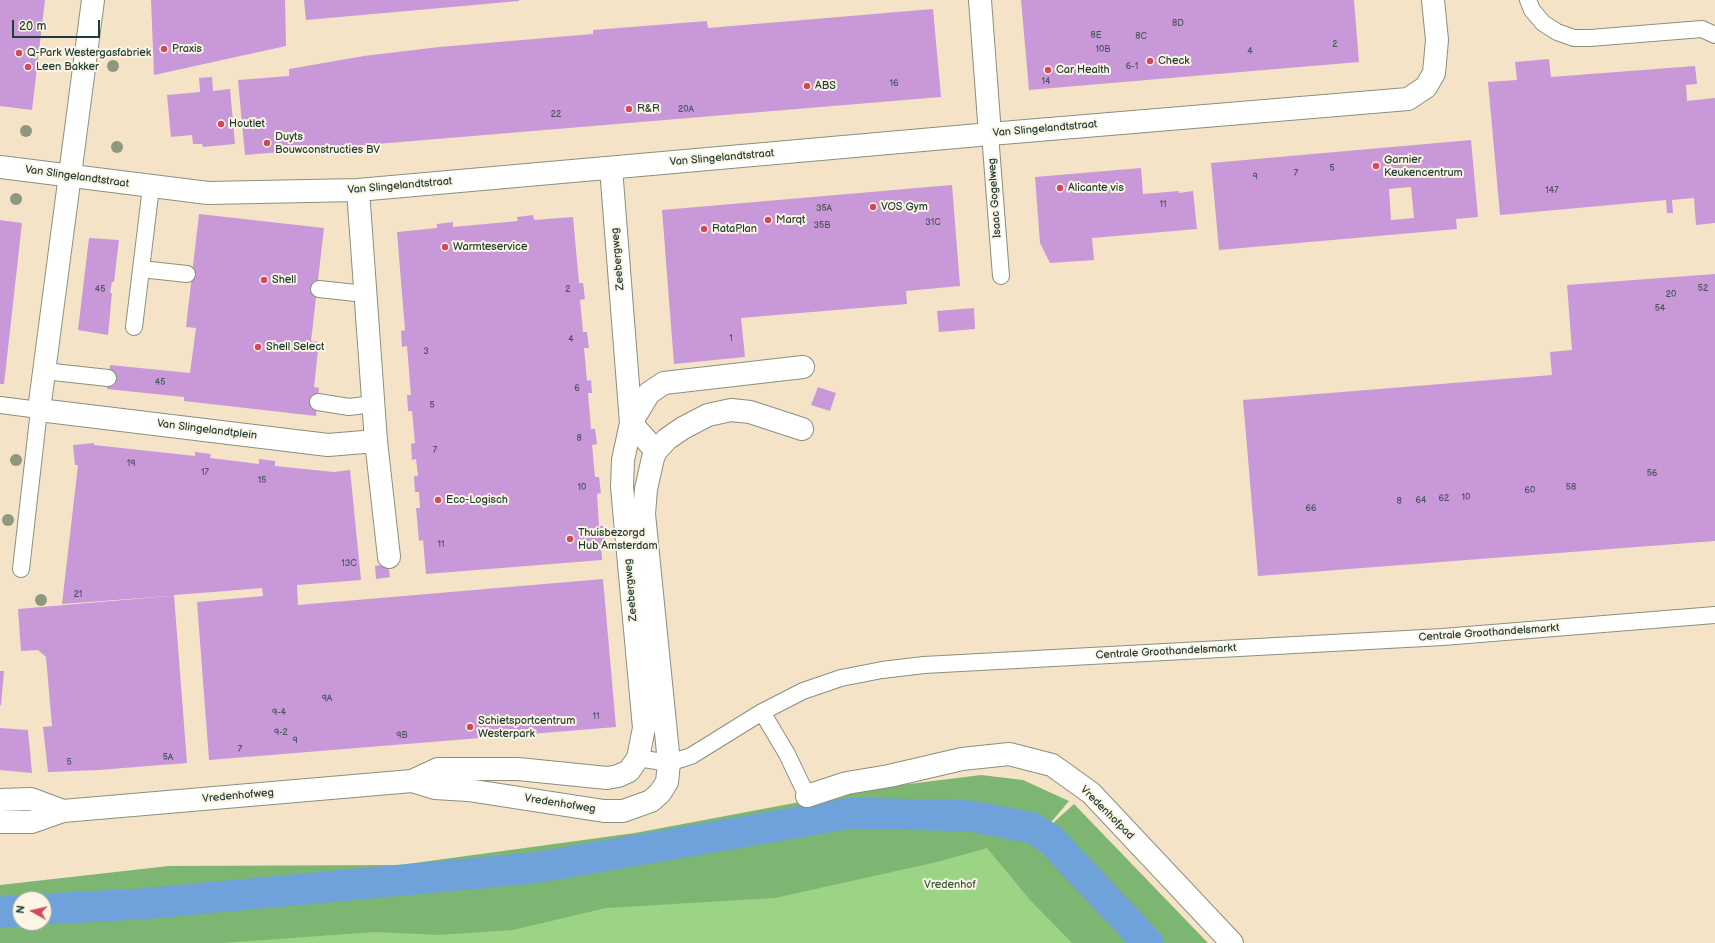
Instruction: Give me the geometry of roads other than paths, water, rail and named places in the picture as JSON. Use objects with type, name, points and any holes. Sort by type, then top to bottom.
[{"type":"street","points":[[38,410],[93,0]]},
{"type":"street","name":"Isaac Gogelweg","points":[[980,0],[990,134]]},
{"type":"street","name":"Van Slingelandtstraat","points":[[0,167],[208,193],[358,190],[990,134],[1408,99],[1426,87],[1434,73],[1437,40],[1433,0]]},
{"type":"street","name":"Zeebergweg","points":[[611,168],[631,422],[623,460],[622,487],[644,728],[638,758]]},
{"type":"street","points":[[358,190],[376,441],[389,557]]},
{"type":"street","name":"Zeebergweg","points":[[631,422],[649,393],[664,383],[803,367]]},
{"type":"street","name":"Van Slingelandtplein","points":[[38,410],[328,445],[376,441]]},
{"type":"street","name":"Zeebergweg","points":[[669,769],[644,514],[646,489],[653,458],[656,451],[667,439],[695,421],[708,415],[731,410],[750,412],[802,429]]},
{"type":"street","points":[[631,422],[656,451]]},
{"type":"street","name":"Vredenhofpad","points":[[807,796],[846,783],[889,776],[962,759],[1009,754],[1052,765],[1091,793],[1232,943]]},
{"type":"street","name":"Vredenhofweg","points":[[0,822],[32,822],[63,811],[412,781],[438,769],[458,768],[518,770],[607,778],[618,776],[629,771],[638,758]]},
{"type":"street","name":"Vredenhofweg","points":[[412,781],[435,788],[468,790],[604,811],[623,811],[651,801],[660,793],[667,782],[669,769]]},
{"type":"street","name":"Vredenhofweg","points":[[0,800],[31,799],[63,811]]},
{"type":"lane","points":[[1528,0],[1532,10],[1543,23],[1557,32],[1574,38],[1702,29],[1715,35]]},
{"type":"lane","name":"Isaac Gogelweg","points":[[990,134],[1000,276]]},
{"type":"lane","points":[[134,327],[151,187]]},
{"type":"lane","points":[[141,269],[187,274]]},
{"type":"lane","points":[[319,289],[365,294]]},
{"type":"lane","points":[[44,371],[108,378]]},
{"type":"lane","points":[[318,402],[349,406],[373,404]]},
{"type":"lane","name":"Van Slingelandtplein","points":[[0,405],[38,410]]},
{"type":"lane","points":[[21,569],[38,410]]},
{"type":"lane","name":"Centrale Groothandelsmarkt","points":[[638,758],[669,769],[762,712],[810,689],[842,678],[882,670],[932,665],[1443,637],[1715,615]]},
{"type":"lane","points":[[762,712],[787,754],[807,796]]},
{"type":"waterway","points":[[52,909],[141,904],[534,868],[852,813],[970,816],[1032,828],[1050,839],[1148,943]]},
{"type":"waterway","points":[[0,912],[12,911]]},
{"type":"place","name":"Praxis","points":[[164,49]]},
{"type":"place","name":"Q-Park Westergasfabriek","points":[[19,53]]},
{"type":"place","name":"Check","points":[[1150,61]]},
{"type":"place","name":"Leen Bakker","points":[[28,67]]},
{"type":"place","name":"Car Health","points":[[1048,70]]},
{"type":"place","name":"ABS","points":[[807,86]]},
{"type":"place","name":"R&R","points":[[629,109]]},
{"type":"place","name":"Houtlet","points":[[221,124]]},
{"type":"place","name":"Duyts Bouwconstructies BV","points":[[267,143]]},
{"type":"place","name":"Garnier Keukencentrum","points":[[1376,166]]},
{"type":"place","name":"Alicante vis","points":[[1060,188]]},
{"type":"place","name":"VOS Gym","points":[[873,207]]},
{"type":"place","name":"Marqt","points":[[768,220]]},
{"type":"place","name":"RataPlan","points":[[704,229]]},
{"type":"place","name":"Warmteservice","points":[[445,247]]},
{"type":"place","name":"Shell","points":[[264,280]]},
{"type":"place","name":"Shell Select","points":[[258,347]]},
{"type":"place","name":"Eco-Logisch","points":[[438,500]]},
{"type":"place","name":"Thuisbezorgd Hub Amsterdam","points":[[570,539]]},
{"type":"place","name":"Schietsportcentrum Westerpark","points":[[470,727]]},
{"type":"park label","name":"Vredenhof","points":[[950,885]]}]
